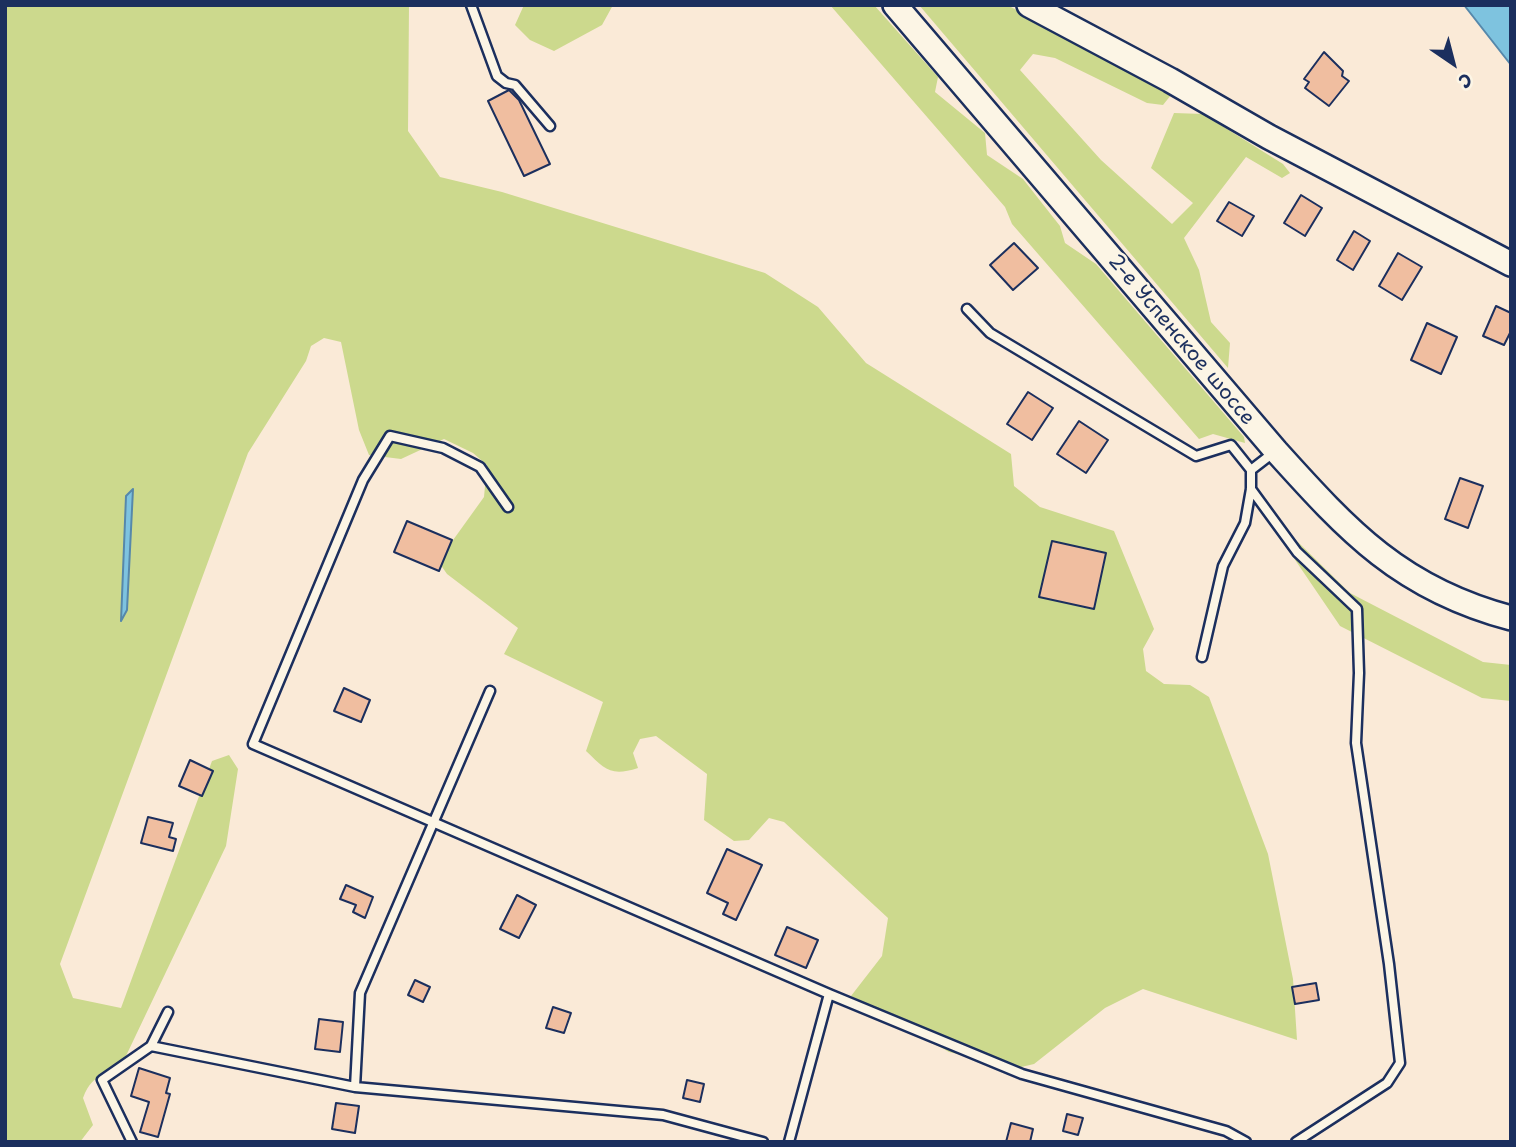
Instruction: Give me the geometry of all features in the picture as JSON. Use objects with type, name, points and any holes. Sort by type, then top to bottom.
[{"type":"main road","name":"2-е Успенское шоссе","points":[[895,5],[1276,451],[1335,516],[1380,556],[1414,578],[1446,595],[1511,618]]},
{"type":"main road","points":[[1029,5],[1170,80],[1269,138],[1511,264]]},
{"type":"lane","points":[[471,5],[497,76],[506,83],[515,85],[550,126]]},
{"type":"lane","points":[[967,309],[990,333],[1196,456],[1231,445],[1251,470],[1251,489],[1245,523],[1223,566],[1202,657]]},
{"type":"lane","points":[[508,507],[480,467],[443,449],[390,436],[363,481],[253,744],[829,994],[1023,1074],[1226,1131],[1246,1142]]},
{"type":"lane","points":[[1251,470],[1276,451]]},
{"type":"lane","points":[[1251,489],[1297,552],[1357,609],[1359,673],[1356,743],[1389,964],[1400,1063],[1387,1083],[1296,1142]]},
{"type":"lane","points":[[355,1087],[360,993],[489,691]]},
{"type":"lane","points":[[789,1142],[829,994]]},
{"type":"lane","points":[[132,1142],[102,1080],[151,1046],[168,1012]]},
{"type":"lane","points":[[151,1046],[355,1087],[663,1115],[763,1142]]},
{"type":"green space","points":[[5,5],[409,5],[408,131],[440,177],[502,192],[765,273],[818,307],[866,363],[1011,454],[1014,486],[1040,507],[1114,531],[1154,629],[1143,649],[1146,671],[1164,684],[1190,685],[1209,697],[1268,854],[1293,979],[1297,1040],[1143,989],[1105,1008],[1034,1064],[1017,1068],[949,1052],[851,996],[882,956],[888,918],[784,822],[769,818],[749,840],[734,841],[704,820],[707,774],[656,736],[640,739],[633,753],[638,768],[629,771],[609,770],[586,751],[603,702],[504,654],[518,628],[447,574],[438,561],[484,497],[487,465],[473,453],[444,439],[401,459],[369,455],[359,430],[341,342],[324,338],[311,346],[306,361],[248,453],[60,964],[73,998],[121,1008],[212,761],[229,755],[238,769],[226,846],[125,1058],[119,1065],[92,1082],[87,1089],[83,1098],[93,1125],[80,1142],[5,1142]]},
{"type":"green space","points":[[524,5],[613,5],[602,25],[554,51],[530,40],[515,25]]},
{"type":"green space","points":[[830,5],[874,5],[938,77],[935,92],[985,133],[987,155],[1023,179],[1060,226],[1065,243],[1096,264],[1244,437],[1245,443],[1213,434],[1199,439],[1012,224],[1005,207]]},
{"type":"green space","points":[[919,5],[1007,5],[1138,73],[1171,95],[1163,105],[1147,103],[1055,58],[1033,54],[1020,70],[1101,160],[1172,224],[1193,203],[1151,168],[1174,113],[1203,114],[1283,164],[1290,173],[1282,178],[1246,157],[1184,238],[1199,270],[1211,322],[1230,343],[1228,368]]},
{"type":"green space","points":[[1253,498],[1350,593],[1483,662],[1511,665],[1511,701],[1482,698],[1340,626]]},
{"type":"water","points":[[1464,5],[1511,5],[1511,65]]},
{"type":"water","points":[[133,489],[127,610],[121,621],[126,496]]},
{"type":"building","points":[[1324,52],[1349,81],[1329,106],[1305,88],[1309,82],[1304,79]]},
{"type":"building","points":[[509,90],[519,100],[550,164],[524,176],[488,101]]},
{"type":"building","points":[[1301,195],[1322,208],[1305,236],[1284,223]]},
{"type":"building","points":[[1229,202],[1254,216],[1242,236],[1217,221]]},
{"type":"building","points":[[1354,231],[1370,241],[1353,270],[1337,260]]},
{"type":"building","points":[[1014,243],[1038,268],[1013,290],[990,265]]},
{"type":"building","points":[[1398,253],[1422,267],[1402,300],[1379,286]]},
{"type":"building","points":[[1496,306],[1511,313],[1511,331],[1504,345],[1483,336]]},
{"type":"building","points":[[1427,323],[1457,337],[1441,374],[1411,360]]},
{"type":"building","points":[[1028,392],[1053,408],[1032,440],[1007,424]]},
{"type":"building","points":[[1079,421],[1108,440],[1086,473],[1057,454]]},
{"type":"building","points":[[1460,478],[1483,486],[1468,528],[1445,519]]},
{"type":"building","points":[[407,521],[452,540],[439,571],[394,552]]},
{"type":"building","points":[[1052,541],[1106,553],[1094,609],[1039,597]]},
{"type":"building","points":[[344,688],[370,700],[361,722],[334,711]]},
{"type":"building","points":[[190,760],[213,771],[202,796],[179,786]]},
{"type":"building","points":[[148,817],[173,823],[169,837],[176,839],[173,851],[141,843]]},
{"type":"building","points":[[727,849],[762,865],[736,920],[723,914],[728,903],[707,893]]},
{"type":"building","points":[[346,885],[373,897],[365,918],[353,912],[356,905],[340,899]]},
{"type":"building","points":[[517,895],[536,905],[519,938],[500,929]]},
{"type":"building","points":[[787,927],[818,940],[806,968],[775,955]]},
{"type":"building","points":[[415,980],[430,987],[423,1002],[408,995]]},
{"type":"building","points":[[1316,983],[1319,1000],[1295,1004],[1292,987]]},
{"type":"building","points":[[553,1007],[571,1013],[564,1033],[546,1028]]},
{"type":"building","points":[[319,1019],[343,1022],[340,1052],[315,1049]]},
{"type":"building","points":[[139,1068],[170,1078],[166,1093],[170,1094],[158,1137],[140,1132],[149,1102],[131,1096]]},
{"type":"building","points":[[687,1080],[704,1084],[700,1102],[683,1098]]},
{"type":"building","points":[[336,1103],[359,1106],[355,1133],[332,1129]]},
{"type":"building","points":[[1067,1114],[1083,1118],[1078,1135],[1063,1131]]},
{"type":"building","points":[[1011,1123],[1033,1129],[1030,1142],[1006,1142]]}]
